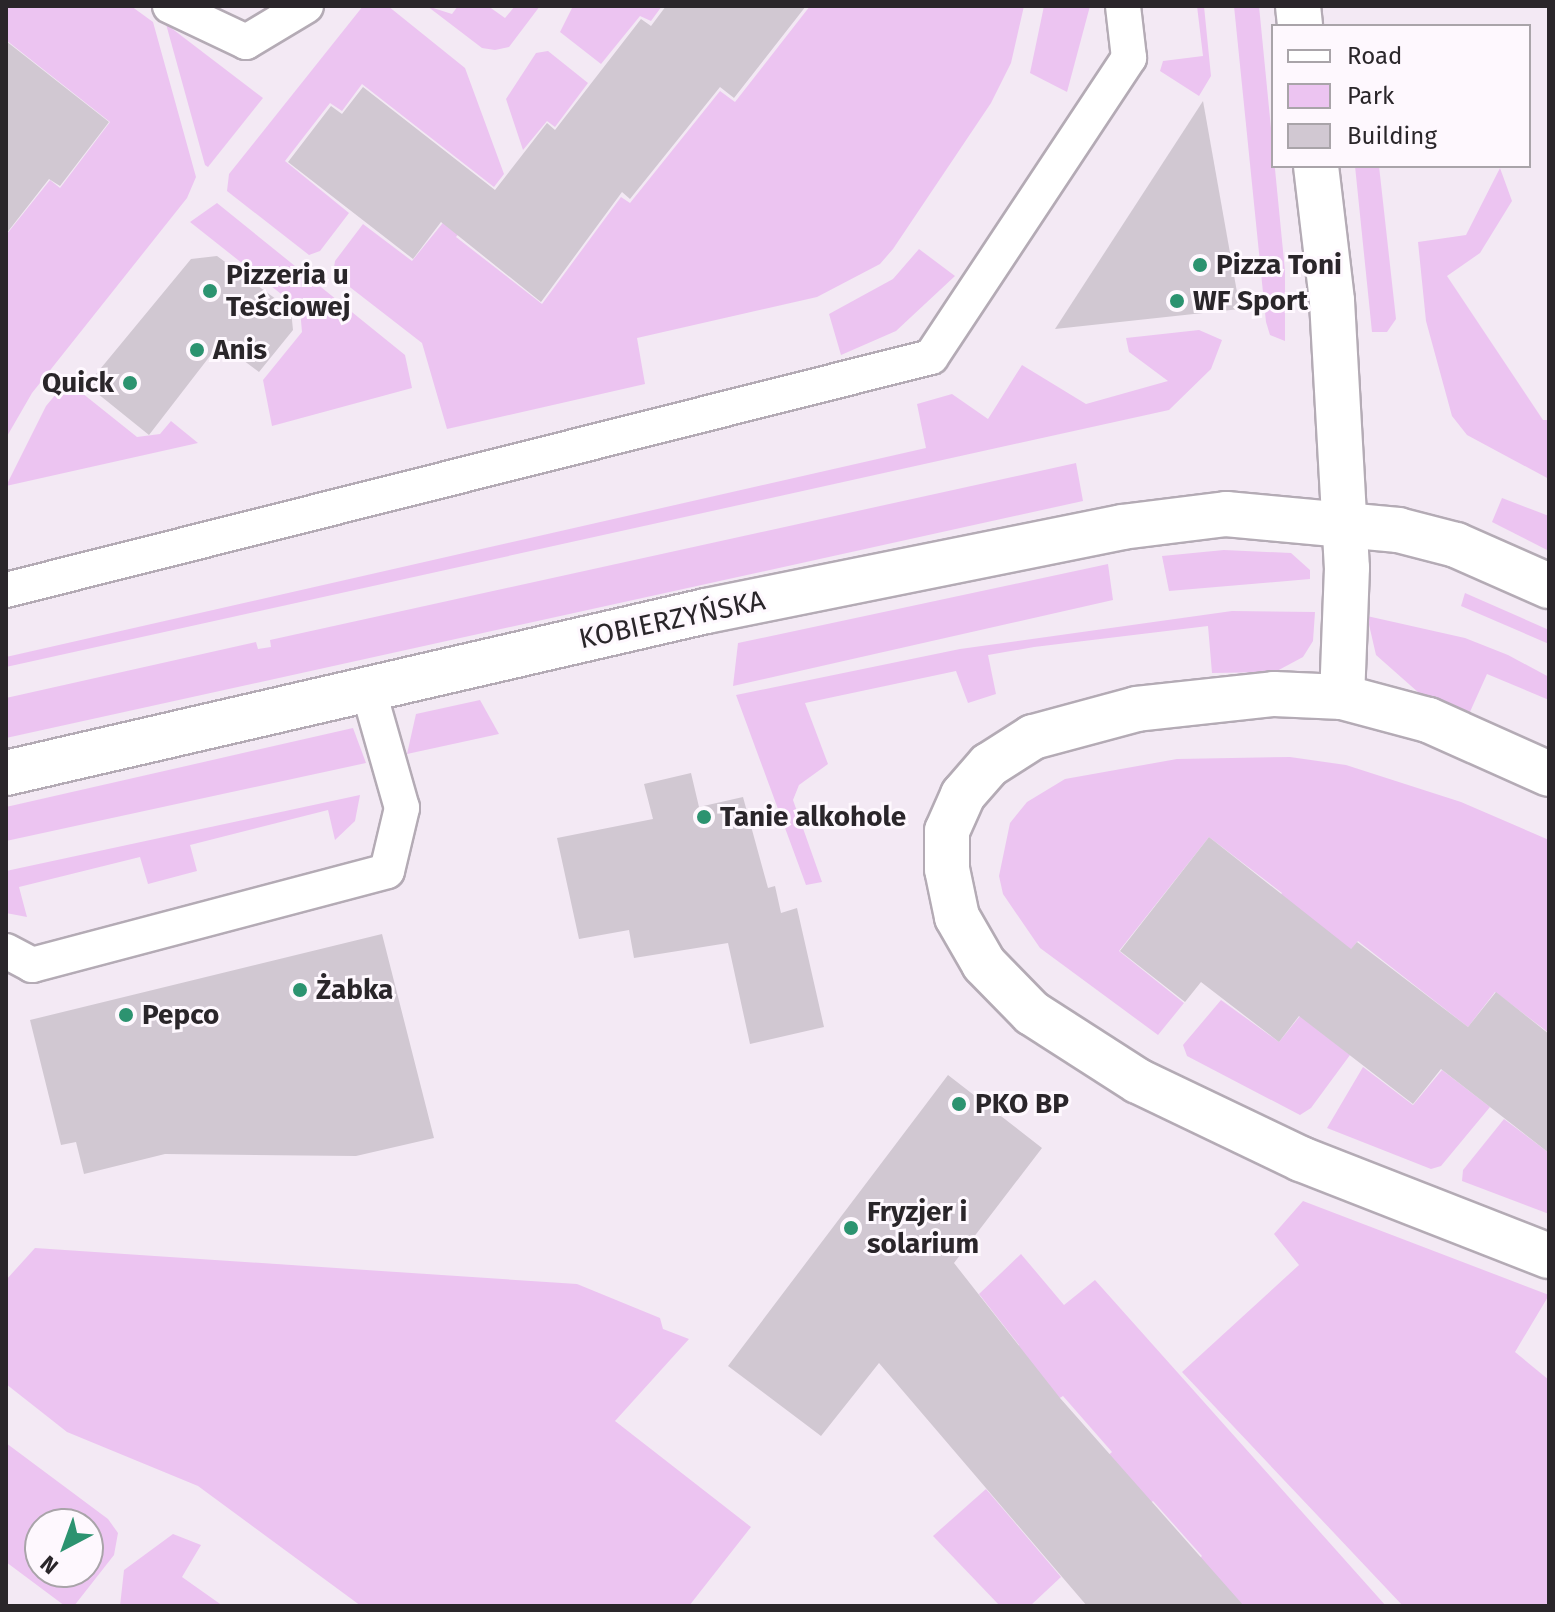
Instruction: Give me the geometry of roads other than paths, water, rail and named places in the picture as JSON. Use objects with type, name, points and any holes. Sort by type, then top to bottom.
[{"type":"street","points":[[1316,168],[1332,301],[1344,522],[1342,697]]},
{"type":"street","name":"KOBIERZYŃSKA","points":[[6,773],[706,611],[1122,527],[1226,514],[1344,522],[1456,545],[1549,586]]},
{"type":"street","points":[[1549,774],[1428,720],[1342,697],[1274,694],[1137,709],[1033,737],[989,765],[963,795],[947,831],[947,869],[957,917],[984,964],[1032,1013],[1138,1081],[1301,1159],[1549,1256]]},
{"type":"lane","points":[[170,6],[246,42],[306,6]]},
{"type":"lane","points":[[6,590],[931,357],[1129,58],[1123,6]]},
{"type":"lane","points":[[6,951],[32,965],[387,871],[402,808],[368,689]]},
{"type":"place","name":"Pizza Toni","points":[[1200,265]]},
{"type":"place","name":"Pizzeria u Teściowej","points":[[210,291]]},
{"type":"place","name":"WF Sport","points":[[1177,301]]},
{"type":"place","name":"Anis","points":[[197,350]]},
{"type":"place","name":"Quick","points":[[130,383]]},
{"type":"place","name":"Tanie alkohole","points":[[704,817]]},
{"type":"place","name":"Żabka","points":[[300,990]]},
{"type":"place","name":"Pepco","points":[[126,1015]]},
{"type":"place","name":"PKO BP","points":[[959,1104]]},
{"type":"place","name":"Fryzjer i solarium","points":[[851,1228]]}]
